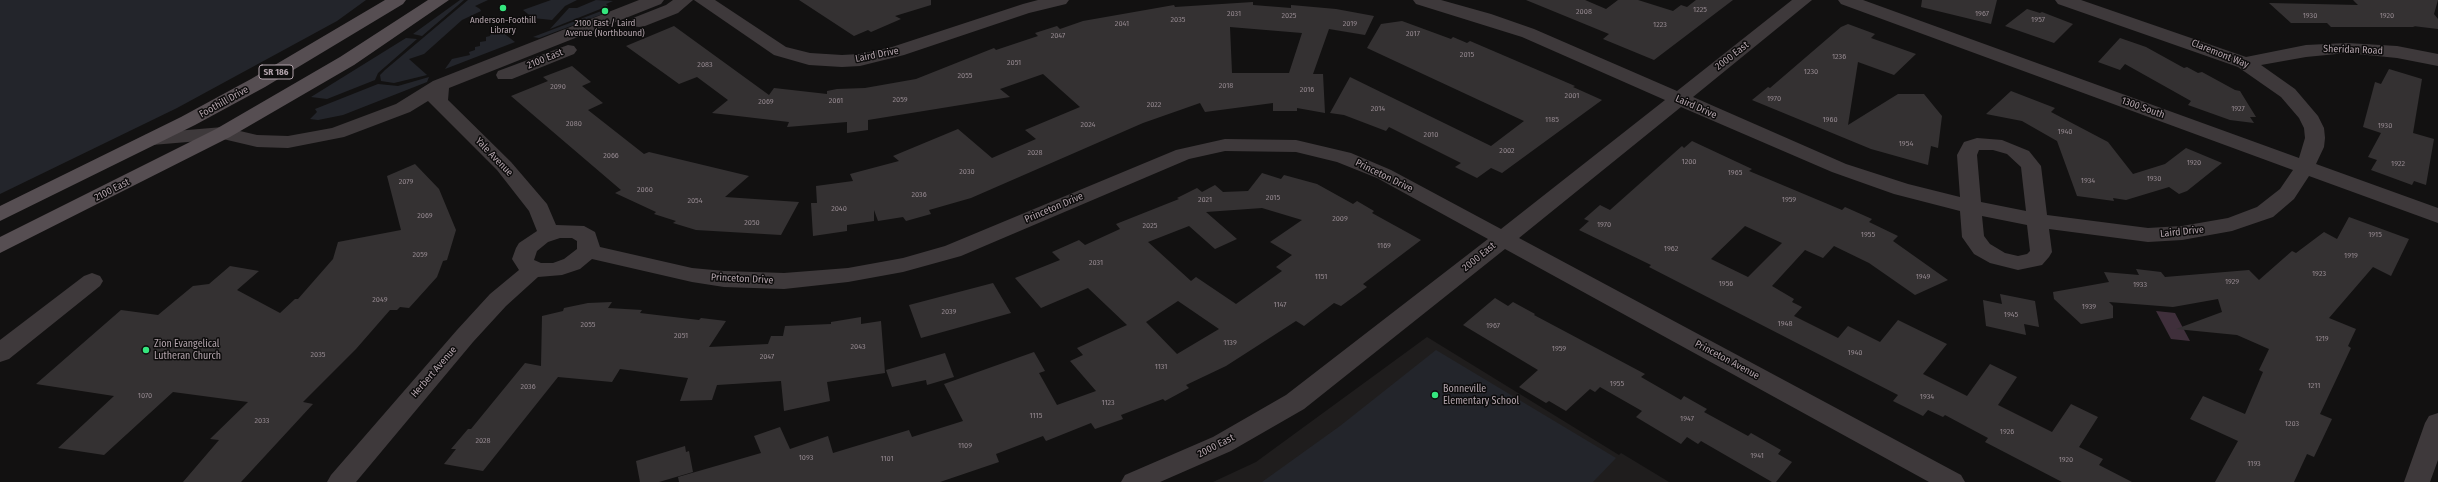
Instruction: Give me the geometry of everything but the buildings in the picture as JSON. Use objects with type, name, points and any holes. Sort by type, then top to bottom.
[{"type":"main road","name":"Foothill Drive","points":[[152,140],[255,85],[397,0]]},
{"type":"main road","name":"SR 186","points":[[223,133],[347,61],[440,0]]},
{"type":"main road","name":"2100 East","points":[[0,246],[223,133]]},
{"type":"main road","name":"2100 East","points":[[0,214],[152,140]]},
{"type":"street","name":"2100 East","points":[[152,140],[223,133],[271,143],[304,140],[337,133],[439,93],[655,0]]},
{"type":"street","name":"2100 East","points":[[439,93],[672,9],[684,0]]},
{"type":"street","name":"Laird Drive","points":[[703,0],[780,51],[809,59],[842,61],[860,60],[898,52],[1023,9],[1060,0]]},
{"type":"street","name":"Laird Drive","points":[[1422,0],[1485,18],[1528,34],[1839,168],[1901,189],[1971,207],[2037,221],[2101,231],[2148,235],[2182,233],[2225,226],[2266,212],[2287,194],[2305,167]]},
{"type":"street","name":"2000 East","points":[[1134,482],[1222,444],[1295,402],[1803,0]]},
{"type":"street","name":"1300 South","points":[[1847,0],[2438,216]]},
{"type":"street","name":"Claremont Way","points":[[2064,0],[2245,62],[2288,93],[2308,116],[2314,128],[2316,138],[2314,147],[2305,167]]},
{"type":"street","name":"Sheridan Road","points":[[2245,62],[2306,51],[2347,48],[2397,52],[2438,60]]},
{"type":"street","name":"Yale Avenue","points":[[439,93],[504,166],[539,209],[549,234]]},
{"type":"street","name":"Princeton Drive","points":[[587,251],[692,276],[724,279],[784,281],[877,270],[960,248],[1164,161],[1203,149],[1248,143],[1296,146],[1344,157],[1367,166],[1502,239]]},
{"type":"street","points":[[1977,144],[1995,144],[2014,150],[2028,161],[2031,166],[2040,241],[2039,257],[2027,262],[2008,261],[1989,254],[1976,243],[1973,237],[1971,207],[1968,150],[1977,144]]},
{"type":"street","points":[[568,230],[582,234],[589,242],[587,251],[580,259],[564,267],[545,271],[534,269],[525,264],[524,253],[533,242],[549,234],[568,230]]},
{"type":"street","name":"Princeton Avenue","points":[[1502,239],[1952,482]]},
{"type":"street","name":"Herbert Avenue","points":[[340,482],[465,336],[498,300],[534,269]]},
{"type":"street","points":[[0,353],[92,281]]},
{"type":"street","points":[[2417,482],[2438,424]]},
{"type":"shaded area","points":[[0,0],[366,0],[337,21],[177,108],[0,194]]},
{"type":"shaded area","points":[[460,0],[464,0],[422,36],[413,34]]},
{"type":"shaded area","points":[[468,0],[488,0],[475,6],[481,11],[462,20],[424,54],[409,59],[427,75],[394,83],[381,81],[380,75],[385,70]]},
{"type":"shaded area","points":[[551,0],[577,0],[565,6],[552,20],[533,18],[523,10]]},
{"type":"shaded area","points":[[596,0],[613,1],[606,4],[608,6],[550,29],[569,8],[577,8]]},
{"type":"shaded area","points":[[604,10],[608,12],[539,38],[533,37]]},
{"type":"shaded area","points":[[491,32],[502,32],[515,42],[445,69],[452,59],[470,55],[469,52],[475,50],[475,47],[480,46],[480,42],[486,41],[486,37],[490,36]]},
{"type":"shaded area","points":[[406,38],[417,39],[378,73],[375,80],[327,99],[311,97]]},
{"type":"shaded area","points":[[429,77],[427,82],[343,115],[318,120],[310,119],[317,112],[315,109],[378,84],[398,86]]},
{"type":"shaded area","points":[[2156,311],[2175,313],[2190,341],[2171,339]]},
{"type":"shaded area","name":"Bonneville Elementary School","points":[[1427,337],[1619,455],[1621,453],[1669,482],[1213,482],[1256,462]]},
{"type":"shaded area","name":"Bonneville Elementary School","points":[[1436,350],[1616,458],[1593,482],[1262,482],[1340,426]]},
{"type":"place","name":"Anderson-Foothill Library","points":[[503,8]]},
{"type":"place","name":"2100 East / Laird Avenue (Northbound)","points":[[605,11]]},
{"type":"place","name":"Zion Evangelical Lutheran Church","points":[[146,350]]},
{"type":"place","name":"Bonneville Elementary School","points":[[1435,395]]}]
